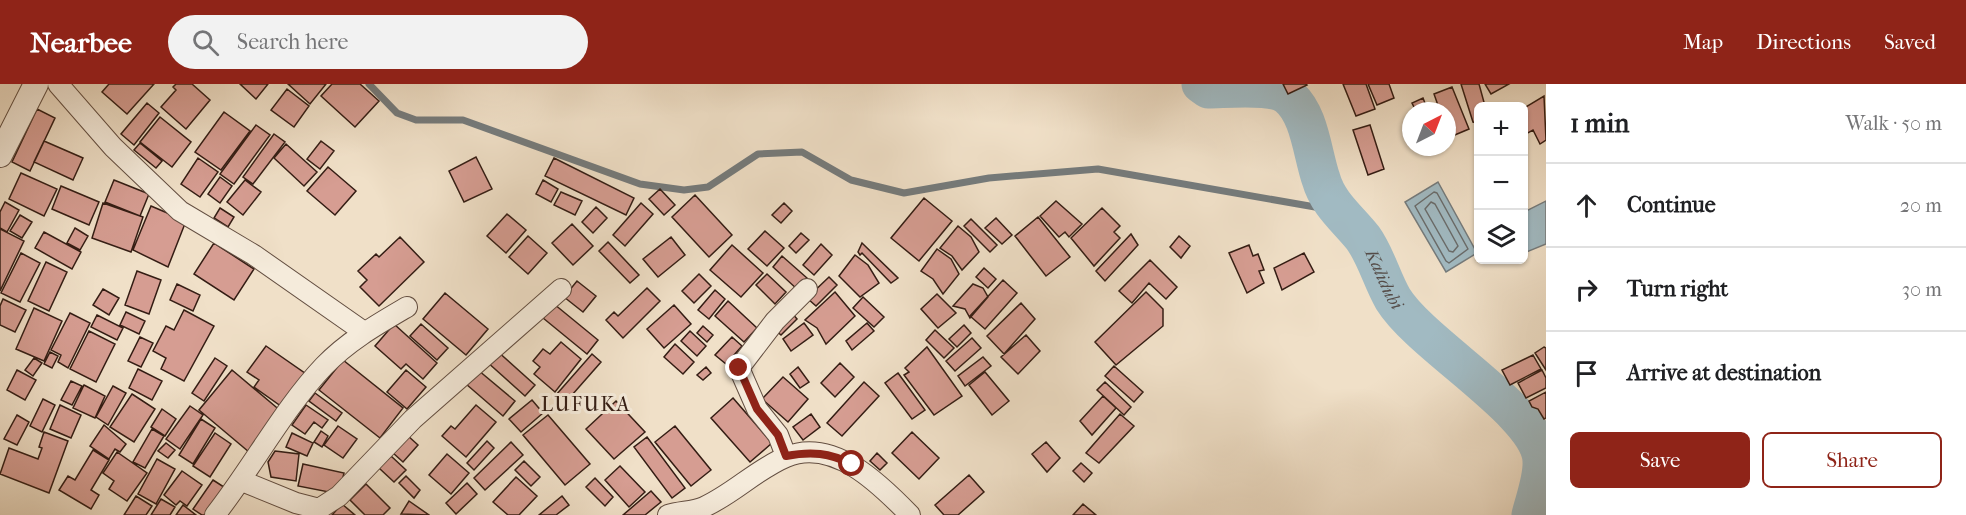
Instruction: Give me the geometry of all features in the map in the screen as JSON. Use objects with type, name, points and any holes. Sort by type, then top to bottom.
[{"type":"street","points":[[0,155],[36,84]]},
{"type":"street","points":[[58,84],[113,147],[180,211],[254,255],[364,332]]},
{"type":"street","points":[[242,481],[297,503],[319,509],[339,496],[413,419],[561,289]]},
{"type":"street","points":[[786,456],[778,435],[757,409],[739,368],[775,321],[807,289]]},
{"type":"street","points":[[215,515],[242,481],[306,387],[326,364],[364,332],[407,307]]},
{"type":"street","points":[[668,515],[703,507],[786,456],[810,452],[833,455],[852,464],[910,515]]},
{"type":"water","points":[[1438,182],[1474,248],[1474,255],[1446,272],[1405,202]]},
{"type":"water","points":[[1546,201],[1546,244],[1528,251],[1528,210]]},
{"type":"building","points":[[109,84],[154,84],[127,114],[102,92]]},
{"type":"building","points":[[176,84],[192,84],[210,100],[186,129],[161,107],[176,90],[173,87]]},
{"type":"building","points":[[240,84],[268,84],[256,99]]},
{"type":"building","points":[[288,84],[326,84],[310,104]]},
{"type":"building","points":[[332,84],[360,84],[379,101],[355,127],[321,96]]},
{"type":"building","points":[[1283,84],[1306,84],[1307,85],[1288,94]]},
{"type":"building","points":[[1343,84],[1366,84],[1375,109],[1356,116]]},
{"type":"building","points":[[1368,84],[1389,84],[1394,98],[1377,105]]},
{"type":"building","points":[[1461,84],[1479,84],[1484,102],[1474,102],[1473,122]]},
{"type":"building","points":[[1485,84],[1509,84],[1491,94]]},
{"type":"building","points":[[1452,87],[1469,129],[1456,134],[1456,102],[1437,102],[1434,94]]},
{"type":"building","points":[[287,89],[309,106],[294,127],[271,110]]},
{"type":"building","points":[[1544,96],[1546,140],[1540,144],[1533,130],[1528,133],[1528,106]]},
{"type":"building","points":[[147,103],[159,113],[134,145],[121,134]]},
{"type":"building","points":[[37,109],[55,118],[30,171],[12,162]]},
{"type":"building","points":[[224,112],[250,131],[221,170],[195,152]]},
{"type":"building","points":[[160,117],[191,142],[172,167],[140,142]]},
{"type":"building","points":[[256,125],[270,135],[234,184],[220,174]]},
{"type":"building","points":[[1370,125],[1384,169],[1368,175],[1353,130]]},
{"type":"building","points":[[274,134],[285,142],[253,184],[243,177]]},
{"type":"building","points":[[44,141],[83,158],[73,180],[34,162]]},
{"type":"building","points":[[321,141],[334,151],[320,169],[307,159]]},
{"type":"building","points":[[140,143],[162,161],[156,168],[134,150]]},
{"type":"building","points":[[286,144],[317,172],[304,186],[274,158]]},
{"type":"building","points":[[476,157],[492,189],[464,202],[449,171]]},
{"type":"building","points":[[198,158],[218,172],[200,197],[181,184]]},
{"type":"building","points":[[554,158],[634,198],[626,215],[545,176]]},
{"type":"building","points":[[328,167],[356,191],[335,215],[307,191]]},
{"type":"building","points":[[21,173],[57,189],[44,216],[9,199]]},
{"type":"building","points":[[220,177],[232,186],[220,203],[208,194]]},
{"type":"building","points":[[114,180],[149,194],[140,216],[105,202]]},
{"type":"building","points":[[245,180],[261,192],[243,215],[227,202]]},
{"type":"building","points":[[543,180],[558,189],[551,202],[536,194]]},
{"type":"building","points":[[61,186],[99,202],[89,225],[52,209]]},
{"type":"building","points":[[660,189],[675,205],[664,215],[649,199]]},
{"type":"building","points":[[561,192],[582,201],[575,215],[554,205]]},
{"type":"building","points":[[695,195],[732,235],[709,257],[672,217]]},
{"type":"building","points":[[924,198],[952,221],[919,261],[891,238]]},
{"type":"building","points":[[1056,201],[1082,224],[1069,237],[1065,232],[1059,237],[1040,216]]},
{"type":"building","points":[[5,202],[19,210],[7,232],[0,228],[0,212]]},
{"type":"building","points":[[103,203],[143,217],[131,252],[92,238]]},
{"type":"building","points":[[641,203],[653,214],[625,246],[613,235]]},
{"type":"building","points":[[784,203],[792,211],[781,223],[772,215]]},
{"type":"building","points":[[151,206],[186,221],[168,267],[133,250]]},
{"type":"building","points":[[596,207],[607,218],[593,233],[582,222]]},
{"type":"building","points":[[220,208],[234,217],[228,227],[214,218]]},
{"type":"building","points":[[1102,208],[1120,226],[1114,232],[1120,238],[1094,266],[1071,238]]},
{"type":"building","points":[[507,214],[526,230],[506,253],[487,236]]},
{"type":"building","points":[[20,215],[32,222],[22,238],[10,231]]},
{"type":"building","points":[[1038,217],[1070,257],[1046,276],[1015,236]]},
{"type":"building","points":[[996,218],[1012,235],[1002,244],[985,228]]},
{"type":"building","points":[[971,219],[997,245],[990,252],[964,226]]},
{"type":"building","points":[[572,224],[593,246],[573,265],[552,243]]},
{"type":"building","points":[[958,226],[971,237],[979,252],[962,270],[952,256],[940,248]]},
{"type":"building","points":[[75,228],[88,236],[80,250],[67,243]]},
{"type":"building","points":[[0,229],[24,241],[0,291]]},
{"type":"building","points":[[765,231],[784,248],[767,266],[748,249]]},
{"type":"building","points":[[44,232],[81,252],[72,269],[35,248]]},
{"type":"building","points":[[801,233],[809,240],[796,253],[789,246]]},
{"type":"building","points":[[1131,234],[1138,245],[1105,281],[1096,271]]},
{"type":"building","points":[[528,236],[547,253],[528,274],[509,257]]},
{"type":"building","points":[[1179,236],[1190,246],[1181,258],[1170,247]]},
{"type":"building","points":[[400,237],[424,262],[379,306],[360,287],[367,280],[358,271],[376,254],[379,257]]},
{"type":"building","points":[[671,237],[685,255],[658,277],[643,259]]},
{"type":"building","points":[[608,242],[639,275],[630,283],[599,251]]},
{"type":"building","points":[[214,243],[254,269],[234,300],[194,274]]},
{"type":"building","points":[[862,243],[898,278],[891,283],[862,253],[860,255],[858,252]]},
{"type":"building","points":[[821,244],[832,255],[814,275],[803,265]]},
{"type":"building","points":[[732,245],[763,273],[741,297],[710,270]]},
{"type":"building","points":[[1249,245],[1253,256],[1258,254],[1264,270],[1259,271],[1264,283],[1247,293],[1229,253]]},
{"type":"building","points":[[937,249],[951,259],[959,274],[943,294],[933,279],[921,271]]},
{"type":"building","points":[[21,253],[40,263],[20,302],[1,293]]},
{"type":"building","points":[[1304,253],[1314,272],[1282,290],[1274,268]]},
{"type":"building","points":[[855,255],[868,265],[879,283],[860,297],[839,276]]},
{"type":"building","points":[[782,256],[807,278],[798,290],[773,267]]},
{"type":"building","points":[[1150,260],[1177,287],[1166,299],[1149,283],[1132,303],[1119,291]]},
{"type":"building","points":[[46,262],[67,272],[49,311],[28,301]]},
{"type":"building","points":[[984,268],[996,279],[988,288],[976,277]]},
{"type":"building","points":[[137,271],[161,280],[149,314],[125,305]]},
{"type":"building","points":[[699,274],[711,286],[694,303],[682,291]]},
{"type":"building","points":[[767,274],[786,292],[775,304],[756,285]]},
{"type":"building","points":[[829,277],[837,285],[816,306],[807,298]]},
{"type":"building","points":[[1003,280],[1017,293],[985,329],[970,316]]},
{"type":"building","points":[[577,281],[596,296],[583,312],[564,297]]},
{"type":"building","points":[[177,284],[200,295],[193,311],[170,300]]},
{"type":"building","points":[[973,284],[983,288],[988,297],[970,318],[965,309],[953,306]]},
{"type":"building","points":[[647,288],[660,301],[623,338],[606,320],[614,312],[618,316]]},
{"type":"building","points":[[103,289],[119,298],[109,315],[93,305]]},
{"type":"building","points":[[715,290],[725,299],[709,319],[698,310]]},
{"type":"building","points":[[835,292],[855,316],[826,344],[817,328],[805,320]]},
{"type":"building","points":[[1146,292],[1163,309],[1163,326],[1116,365],[1095,342]]},
{"type":"building","points":[[445,293],[488,329],[466,355],[423,319]]},
{"type":"building","points":[[937,294],[956,313],[938,328],[921,309]]},
{"type":"building","points":[[863,297],[884,317],[874,327],[853,308]]},
{"type":"building","points":[[3,299],[26,310],[15,332],[0,325],[0,306]]},
{"type":"building","points":[[728,301],[757,328],[744,342],[715,316]]},
{"type":"building","points":[[1021,303],[1035,319],[1004,354],[987,336]]},
{"type":"building","points":[[554,304],[598,340],[587,354],[543,318]]},
{"type":"building","points":[[674,305],[691,324],[664,348],[647,329]]},
{"type":"building","points":[[34,308],[62,321],[44,361],[16,349]]},
{"type":"building","points":[[184,310],[214,326],[184,381],[161,369],[166,358],[153,351],[166,326],[174,330]]},
{"type":"building","points":[[126,312],[145,321],[139,334],[120,325]]},
{"type":"building","points":[[791,312],[797,319],[781,335],[774,329]]},
{"type":"building","points":[[70,313],[90,323],[68,368],[58,362],[61,355],[51,350]]},
{"type":"building","points":[[97,315],[123,328],[117,340],[91,327]]},
{"type":"building","points":[[804,323],[813,335],[791,351],[783,339]]},
{"type":"building","points":[[867,323],[874,331],[852,350],[846,341]]},
{"type":"building","points":[[394,324],[437,363],[423,379],[406,364],[401,369],[375,346]]},
{"type":"building","points":[[421,324],[448,348],[437,360],[410,336]]},
{"type":"building","points":[[964,325],[971,333],[957,347],[949,339]]},
{"type":"building","points":[[703,326],[713,335],[707,342],[697,333]]},
{"type":"building","points":[[935,330],[954,348],[944,358],[926,340]]},
{"type":"building","points":[[89,331],[115,344],[96,382],[70,369]]},
{"type":"building","points":[[690,331],[706,346],[697,356],[681,341]]},
{"type":"building","points":[[1026,335],[1040,351],[1018,374],[1001,357]]},
{"type":"building","points":[[140,337],[153,343],[141,367],[128,361]]},
{"type":"building","points":[[732,337],[742,346],[726,364],[715,355]]},
{"type":"building","points":[[972,338],[981,348],[955,371],[946,361]]},
{"type":"building","points":[[561,342],[581,359],[555,392],[534,374],[540,367],[533,361],[543,349],[550,354]]},
{"type":"building","points":[[675,344],[694,362],[683,374],[664,357]]},
{"type":"building","points":[[266,346],[309,376],[285,409],[254,387],[259,380],[247,372]]},
{"type":"building","points":[[927,347],[962,396],[934,415],[904,375],[909,372],[905,368]]},
{"type":"building","points":[[1546,348],[1546,370],[1535,353]]},
{"type":"building","points":[[496,350],[535,385],[525,396],[486,361]]},
{"type":"building","points":[[50,352],[58,356],[52,368],[44,364]]},
{"type":"building","points":[[592,354],[601,362],[565,403],[556,395]]},
{"type":"building","points":[[1533,355],[1541,369],[1510,385],[1502,370]]},
{"type":"building","points":[[983,357],[991,366],[965,386],[958,376]]},
{"type":"building","points":[[34,358],[42,363],[33,376],[25,370]]},
{"type":"building","points":[[215,358],[227,366],[204,401],[192,393]]},
{"type":"building","points":[[343,360],[403,408],[380,438],[319,390]]},
{"type":"building","points":[[840,363],[854,377],[835,397],[821,383]]},
{"type":"building","points":[[1114,366],[1143,392],[1134,402],[1105,376]]},
{"type":"building","points":[[706,367],[711,373],[703,380],[697,375]]},
{"type":"building","points":[[798,367],[809,382],[800,388],[790,374]]},
{"type":"building","points":[[138,369],[162,381],[152,400],[129,388]]},
{"type":"building","points":[[17,370],[36,380],[25,400],[7,390]]},
{"type":"building","points":[[232,370],[282,412],[249,452],[199,410]]},
{"type":"building","points":[[406,370],[426,387],[407,409],[387,392]]},
{"type":"building","points":[[478,370],[515,401],[503,416],[466,384]]},
{"type":"building","points":[[1542,370],[1546,378],[1546,388],[1526,398],[1518,383]]},
{"type":"building","points":[[985,372],[1009,401],[992,415],[969,385]]},
{"type":"building","points":[[898,373],[925,410],[912,419],[885,383]]},
{"type":"building","points":[[783,377],[808,399],[788,422],[762,399]]},
{"type":"building","points":[[71,381],[82,386],[72,405],[61,400]]},
{"type":"building","points":[[864,382],[879,396],[842,436],[827,423]]},
{"type":"building","points":[[1105,382],[1131,407],[1124,415],[1097,390]]},
{"type":"building","points":[[84,385],[105,396],[95,418],[73,408]]},
{"type":"building","points":[[113,386],[126,393],[108,425],[96,417]]},
{"type":"building","points":[[1546,392],[1546,418],[1544,419],[1529,401]]},
{"type":"building","points":[[315,393],[342,413],[336,421],[309,401]]},
{"type":"building","points":[[132,394],[155,409],[134,442],[110,427]]},
{"type":"building","points":[[1103,396],[1116,408],[1092,435],[1080,421]]},
{"type":"building","points":[[733,398],[772,443],[750,462],[711,418]]},
{"type":"building","points":[[43,399],[55,405],[42,432],[30,426]]},
{"type":"building","points":[[532,400],[543,413],[521,432],[509,419]]},
{"type":"building","points":[[616,401],[645,432],[614,459],[586,429]]},
{"type":"building","points":[[60,405],[81,415],[71,438],[50,429]]},
{"type":"building","points":[[306,405],[328,420],[322,428],[314,422],[305,434],[292,425]]},
{"type":"building","points":[[476,405],[496,422],[466,457],[442,436],[451,426],[455,429]]},
{"type":"building","points":[[190,406],[203,415],[180,449],[166,439]]},
{"type":"building","points":[[162,409],[176,419],[165,436],[151,427]]},
{"type":"building","points":[[811,414],[820,427],[803,440],[793,427]]},
{"type":"building","points":[[1120,414],[1134,426],[1099,463],[1086,453]]},
{"type":"building","points":[[17,415],[29,422],[17,445],[4,439]]},
{"type":"building","points":[[548,415],[590,464],[565,485],[523,435]]},
{"type":"building","points":[[201,419],[215,428],[193,464],[179,455]]},
{"type":"building","points":[[104,425],[126,444],[120,452],[115,449],[109,459],[90,446]]},
{"type":"building","points":[[338,426],[357,439],[343,458],[324,445]]},
{"type":"building","points":[[675,426],[711,470],[691,486],[655,442]]},
{"type":"building","points":[[152,429],[164,436],[145,468],[133,462]]},
{"type":"building","points":[[321,431],[328,436],[322,447],[314,442]]},
{"type":"building","points":[[44,432],[68,441],[49,493],[0,474],[9,448],[38,459]]},
{"type":"building","points":[[912,432],[939,458],[919,479],[892,453]]},
{"type":"building","points":[[215,433],[231,444],[210,477],[193,466]]},
{"type":"building","points":[[292,433],[313,443],[307,456],[286,447]]},
{"type":"building","points":[[407,435],[418,445],[403,462],[392,452]]},
{"type":"building","points":[[647,437],[685,488],[672,498],[634,447]]},
{"type":"building","points":[[487,441],[494,448],[474,470],[467,463]]},
{"type":"building","points":[[511,442],[523,455],[485,490],[474,478]]},
{"type":"building","points":[[1046,442],[1060,458],[1047,472],[1032,454]]},
{"type":"building","points":[[166,443],[175,450],[168,458],[158,451]]},
{"type":"building","points":[[93,450],[109,460],[91,490],[99,495],[91,509],[59,490],[68,476],[75,480]]},
{"type":"building","points":[[275,451],[299,454],[296,481],[271,477],[268,462]]},
{"type":"building","points":[[117,452],[147,473],[127,501],[109,489],[114,481],[103,473]]},
{"type":"building","points":[[877,453],[887,463],[880,470],[870,461]]},
{"type":"building","points":[[447,454],[469,473],[451,494],[429,475]]},
{"type":"building","points":[[391,456],[406,470],[394,482],[379,468]]},
{"type":"building","points":[[157,459],[175,469],[156,504],[138,494]]},
{"type":"building","points":[[524,461],[540,477],[531,486],[515,470]]},
{"type":"building","points":[[1081,463],[1092,473],[1084,482],[1073,471]]},
{"type":"building","points":[[303,464],[344,473],[339,494],[298,486]]},
{"type":"building","points":[[620,466],[645,492],[629,507],[605,480]]},
{"type":"building","points":[[182,471],[202,485],[187,506],[180,501],[176,505],[164,495]]},
{"type":"building","points":[[969,475],[984,492],[958,515],[944,515],[935,505]]},
{"type":"building","points":[[406,476],[420,490],[414,498],[399,483]]},
{"type":"building","points":[[516,477],[537,496],[519,515],[508,515],[493,502]]},
{"type":"building","points":[[595,478],[613,497],[605,506],[586,487]]},
{"type":"building","points":[[213,480],[227,489],[210,515],[202,515],[193,509]]},
{"type":"building","points":[[467,483],[477,494],[456,514],[446,503]]},
{"type":"building","points":[[366,484],[390,508],[383,515],[365,515],[350,500]]},
{"type":"building","points":[[651,491],[661,502],[645,515],[623,515]]},
{"type":"building","points":[[136,496],[152,506],[146,515],[124,515]]},
{"type":"building","points":[[562,496],[569,505],[556,515],[539,515]]},
{"type":"building","points":[[161,499],[175,507],[170,515],[151,515]]},
{"type":"building","points":[[409,501],[429,515],[401,514]]},
{"type":"building","points":[[342,504],[355,515],[332,515]]},
{"type":"building","points":[[1083,504],[1096,515],[1073,515]]},
{"type":"building","points":[[183,505],[196,515],[176,515]]},
{"type":"waterway","points":[[369,84],[397,113],[416,120],[463,120],[640,184],[684,190],[708,187],[758,154],[802,152],[851,180],[904,193],[989,178],[1098,169],[1338,211]]},
{"type":"waterway","name":"Kalidubi","points":[[1201,84],[1208,89],[1272,90],[1288,96],[1295,104],[1306,123],[1328,196],[1368,245],[1393,299],[1428,337],[1502,401],[1522,422],[1536,442],[1542,468],[1531,515]]},
{"type":"district","name":"LUFUKA","points":[[586,404]]},
{"type":"route","points":[[739,368],[757,409],[778,435],[786,456],[810,452],[833,455],[852,464]]}]
